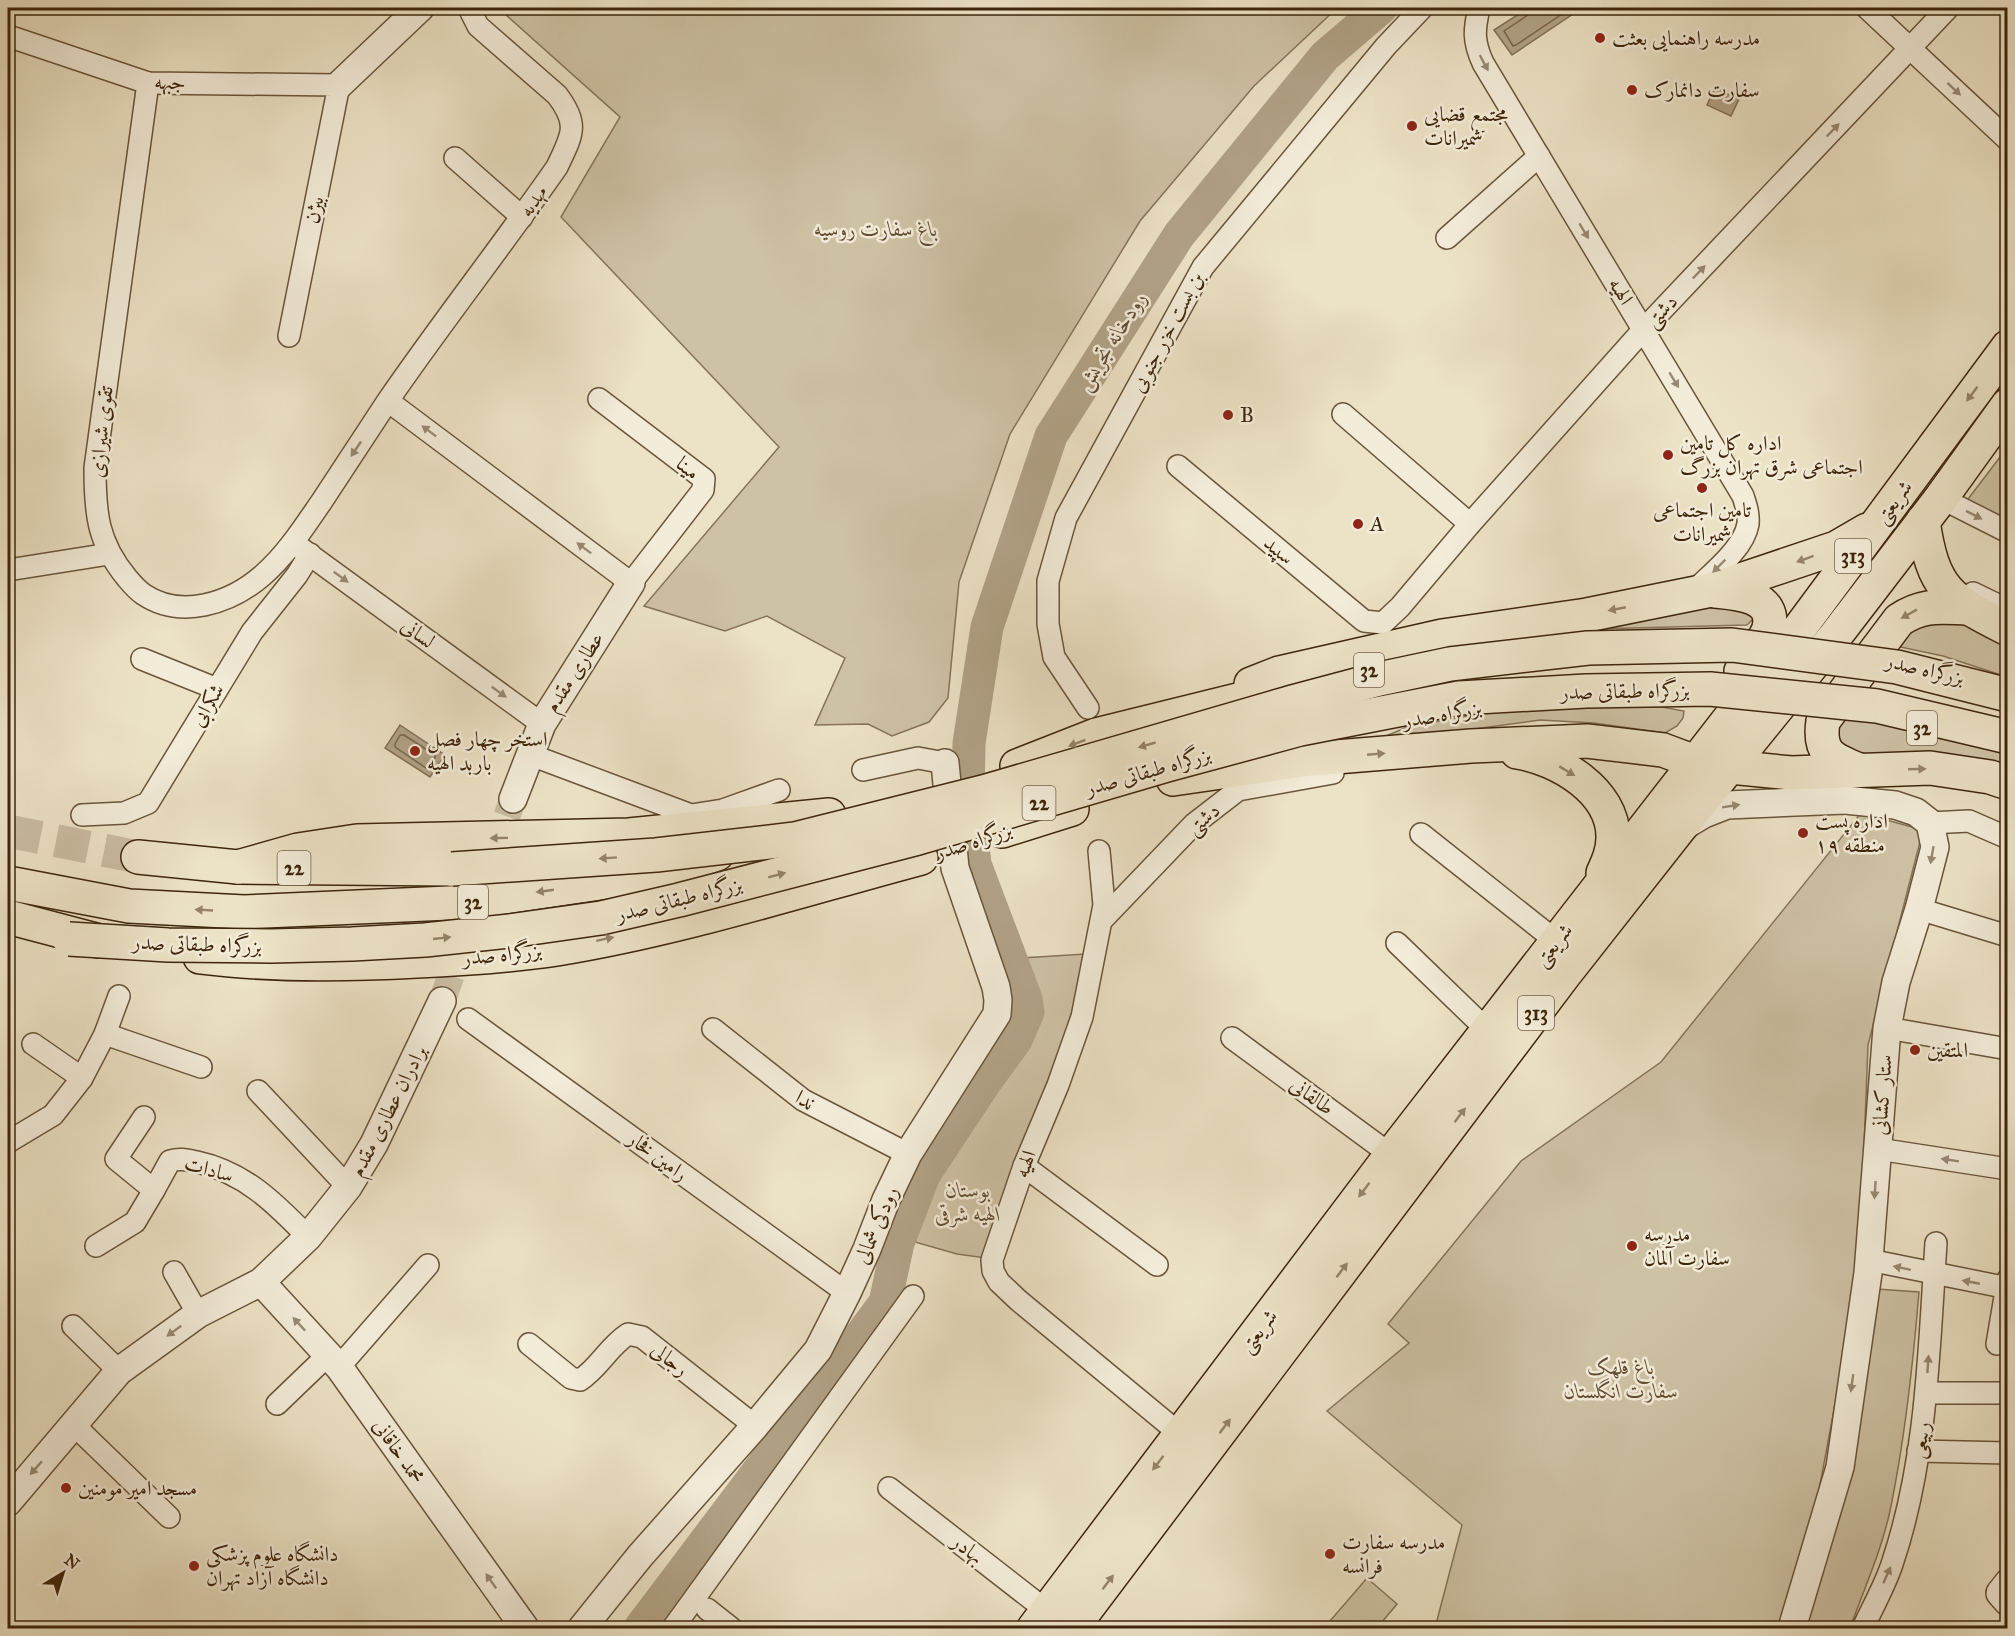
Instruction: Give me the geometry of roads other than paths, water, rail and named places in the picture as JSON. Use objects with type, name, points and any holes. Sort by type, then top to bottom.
[{"type":"main road","name":"شریعتی","points":[[1051,1623],[1557,985],[1663,834],[1695,762],[1799,629],[2007,347]]},
{"type":"main road","name":"شریعتی","points":[[1051,1623],[1180,1434],[1597,888],[1663,834],[1730,767],[1938,507],[2007,405]]},
{"type":"main road","points":[[1938,507],[1926,542],[1934,571],[1948,592],[1966,608],[2007,630]]},
{"type":"main road","points":[[1148,722],[1279,673],[1442,636],[1587,615],[1701,592],[1836,548],[1877,524]]},
{"type":"main road","points":[[1663,750],[1699,729],[1769,629],[1769,618],[1759,600],[1744,593],[1701,592]]},
{"type":"main road","points":[[1859,770],[1838,761],[1826,750],[1821,737],[1823,721],[1899,620],[1913,610],[1926,607],[1966,608]]},
{"type":"main road","name":"بزرگراه صدر","points":[[8,883],[129,906],[244,912],[472,902],[662,874],[830,815],[926,792],[1017,766],[1096,735],[1284,689],[1447,653],[1587,643],[1733,640],[1897,661],[2007,689]]},
{"type":"main road","name":"بزرگراه طبقاتی صدر","points":[[415,869],[452,869],[656,855],[795,839],[983,792],[1379,679],[1450,664],[1588,648],[1732,645],[1897,667],[2007,695]]},
{"type":"main road","name":"بزرگراه طبقاتی صدر","points":[[8,939],[69,939],[168,945],[351,944],[510,932],[601,918],[918,838],[1167,765],[1300,729],[1459,698],[1587,691],[1710,689],[1877,706],[2007,736]]},
{"type":"main road","name":"بزرگراه صدر","points":[[8,917],[118,947],[245,962],[358,964],[480,958],[557,949],[681,923],[921,858],[1173,779],[1305,742],[1461,707],[1587,697],[1707,694],[1836,713],[2007,744]]},
{"type":"main road","points":[[1173,779],[1311,759],[1471,746],[1587,741],[1663,750],[1695,762],[1730,767],[1791,773],[1930,768],[1990,777],[2007,783]]},
{"type":"main road","points":[[1471,746],[1522,753],[1556,764],[1581,779],[1599,798],[1614,837],[1611,854],[1597,888]]},
{"type":"main road","points":[[238,867],[298,850],[357,841],[628,835],[830,815]]},
{"type":"main road","name":"22","points":[[138,857],[238,867],[415,869]]},
{"type":"main road","points":[[244,912],[415,869]]},
{"type":"main road","points":[[8,927],[69,939]]},
{"type":"street","points":[[339,86],[420,8]]},
{"type":"street","name":"مهدیه","points":[[302,549],[388,401],[557,167],[569,140],[573,122],[568,109],[557,95],[478,26],[469,8]]},
{"type":"street","name":"بن بست خزر جنوبی","points":[[1088,708],[1054,657],[1048,624],[1047,581],[1066,518],[1203,267],[1386,46],[1422,8]]},
{"type":"street","name":"الهیه","points":[[1479,8],[1474,28],[1476,48],[1743,496],[1748,511],[1748,525],[1742,540],[1701,592]]},
{"type":"street","points":[[1867,8],[2007,140]]},
{"type":"street","name":"دشتی","points":[[1383,623],[1400,607],[1470,524],[1644,329],[1948,8]]},
{"type":"street","name":"جبهه","points":[[8,36],[148,83],[339,86]]},
{"type":"street","name":"تقوی شیرازی","points":[[148,83],[95,468],[100,532],[109,554],[136,589],[158,603],[187,607],[216,603],[240,592],[302,549]]},
{"type":"street","name":"بیژن","points":[[289,336],[339,86]]},
{"type":"street","points":[[1447,237],[1539,156]]},
{"type":"street","points":[[455,158],[522,216]]},
{"type":"street","name":"مینا","points":[[599,399],[704,479],[703,490],[631,584]]},
{"type":"street","points":[[388,401],[631,584]]},
{"type":"street","points":[[1344,414],[1470,524]]},
{"type":"street","name":"سپید","points":[[1178,466],[1364,621],[1383,623]]},
{"type":"street","points":[[2007,532],[1938,507],[1937,545],[1942,565],[1953,581],[2007,610]]},
{"type":"street","name":"شکرابی","points":[[82,815],[124,813],[148,803],[252,632],[297,575],[302,549]]},
{"type":"street","name":"لسانی","points":[[302,549],[542,724]]},
{"type":"street","points":[[8,570],[109,554]]},
{"type":"street","name":"عطاری مقدم","points":[[513,799],[542,724],[631,584]]},
{"type":"street","points":[[142,659],[217,689]]},
{"type":"street","points":[[531,755],[691,815],[723,810],[779,790]]},
{"type":"street","points":[[863,770],[918,758],[945,762]]},
{"type":"street","name":"رودکی شمالی","points":[[582,1629],[640,1556],[755,1426],[818,1350],[847,1293],[908,1154],[997,1014],[996,987],[955,868],[945,762]]},
{"type":"street","name":"دشتی","points":[[1102,920],[1194,824],[1238,790],[1333,773]]},
{"type":"street","points":[[1663,834],[1726,805],[1845,800],[1895,805],[1916,812],[1930,823],[1969,821],[2007,838]]},
{"type":"street","name":"ستار کشانی","points":[[1792,1629],[1840,1467],[1869,1260],[1887,1028],[1896,982],[1919,909],[1935,847],[1930,823]]},
{"type":"street","points":[[1421,834],[1556,941]]},
{"type":"street","name":"الهیه","points":[[1099,851],[1104,893],[1102,920],[1076,1037],[1024,1166],[992,1260],[993,1271],[999,1282],[1180,1434]]},
{"type":"street","points":[[1919,909],[2007,936]]},
{"type":"street","points":[[1397,943],[1487,1030]]},
{"type":"street","points":[[8,1140],[53,1115],[82,1078],[105,1034],[119,996]]},
{"type":"street","name":"برادران عطاری مقدم","points":[[8,1502],[119,1371],[198,1314],[261,1282],[308,1236],[348,1187],[374,1144],[442,1001]]},
{"type":"street","name":"رامین فخار","points":[[468,1019],[847,1293]]},
{"type":"street","points":[[1887,1028],[2007,1049]]},
{"type":"street","name":"ندا","points":[[713,1029],[803,1100],[908,1154]]},
{"type":"street","points":[[105,1034],[201,1066]]},
{"type":"street","name":"طالقانی","points":[[1232,1038],[1391,1155]]},
{"type":"street","points":[[33,1044],[82,1078]]},
{"type":"street","points":[[258,1091],[348,1187]]},
{"type":"street","points":[[96,1246],[135,1222],[154,1190],[116,1159],[144,1117]]},
{"type":"street","points":[[1878,1149],[2007,1169]]},
{"type":"street","name":"سادات","points":[[154,1190],[170,1161],[180,1158],[205,1164],[240,1178],[259,1190],[308,1236]]},
{"type":"street","points":[[1024,1166],[1157,1265]]},
{"type":"street","name":"ربیعی","points":[[1863,1629],[1893,1563],[1908,1510],[1926,1393],[1936,1243]]},
{"type":"street","points":[[1869,1260],[1934,1275],[2007,1285],[1997,1344]]},
{"type":"street","points":[[277,1404],[334,1361],[428,1265]]},
{"type":"street","points":[[174,1272],[198,1314]]},
{"type":"street","name":"محمد خاقانی","points":[[261,1282],[334,1361],[525,1629]]},
{"type":"street","points":[[672,1629],[913,1296]]},
{"type":"street","points":[[73,1326],[119,1371]]},
{"type":"street","name":"رجالی","points":[[529,1344],[571,1378],[580,1380],[587,1376],[615,1342],[628,1334],[642,1337],[755,1426]]},
{"type":"street","points":[[1926,1393],[2007,1393]]},
{"type":"street","points":[[74,1425],[169,1517]]},
{"type":"street","points":[[1918,1451],[2007,1452]]},
{"type":"street","name":"بهادر","points":[[889,1488],[1051,1623]]},
{"type":"street","points":[[706,1609],[731,1629]]},
{"type":"water","points":[[1528,8],[1582,8],[1512,55],[1494,30]]},
{"type":"water","points":[[1715,88],[1739,99],[1731,116],[1707,105]]},
{"type":"water","name":"استخر چهار فصل باربد الهیه","points":[[400,725],[445,755],[430,777],[385,748]]},
{"type":"waterway","name":"رودخانه تجریش","points":[[640,1628],[885,1303],[898,1243],[924,1175],[1016,1040],[1028,1012],[1026,999],[975,864],[968,800],[969,743],[987,627],[1051,436],[1179,235],[1325,56],[1381,8]]},
{"type":"tunnel","points":[[493,855],[513,799]]},
{"type":"tunnel","points":[[8,831],[138,857]]},
{"type":"tunnel","points":[[442,1001],[463,942]]},
{"type":"place","name":"مدرسه راهنمایی بعثت","points":[[1600,38]]},
{"type":"place","name":"سفارت دانمارک","points":[[1632,90]]},
{"type":"place","name":"مجتمع قضایی شمیرانات","points":[[1412,126]]},
{"type":"place","name":"B","points":[[1228,415]]},
{"type":"place","name":"اداره کل تامین اجتماعی شرق تهران بزرگ","points":[[1668,455]]},
{"type":"place","name":"تامین اجتماعی شمیرانات","points":[[1702,488]]},
{"type":"place","name":"A","points":[[1358,524]]},
{"type":"place","name":"استخر چهار فصل باربد الهیه","points":[[415,751]]},
{"type":"place","name":"اداره پست منطقه ۱۹","points":[[1803,833]]},
{"type":"place","name":"المتقین","points":[[1915,1050]]},
{"type":"place","name":"مدرسه سفارت آلمان","points":[[1632,1246]]},
{"type":"place","name":"مسجد امیر مومنین","points":[[66,1488]]},
{"type":"place","name":"مدرسه سفارت فرانسه","points":[[1330,1554]]},
{"type":"place","name":"دانشگاه علوم پزشکی دانشگاه آزاد تهران","points":[[194,1566]]},
{"type":"park label","name":"باغ سفارت روسیه","points":[[876,229]]},
{"type":"park label","name":"بوستان الهیه شرقی","points":[[968,1202]]},
{"type":"park label","name":"باغ قلهک سفارت انگلستان","points":[[1621,1379]]}]
